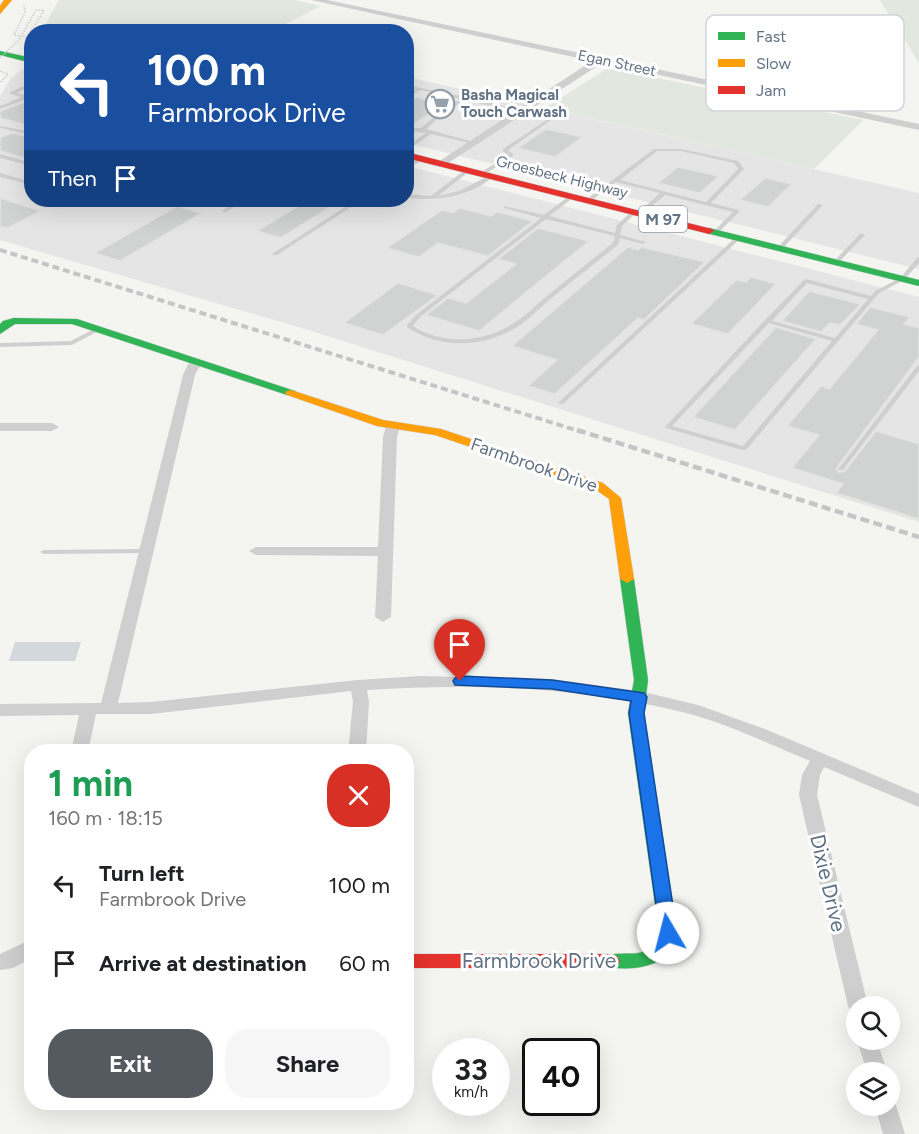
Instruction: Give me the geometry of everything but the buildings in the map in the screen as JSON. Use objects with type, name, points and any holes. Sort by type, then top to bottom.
[{"type":"street","points":[[0,12],[8,0]]},
{"type":"street","name":"Egan Street","points":[[315,0],[706,82]]},
{"type":"street","points":[[0,53],[24,58]]},
{"type":"street","points":[[442,164],[600,60]]},
{"type":"street","name":"Egan Street","points":[[843,111],[919,127]]},
{"type":"street","name":"Groesbeck Highway","points":[[414,157],[919,283]]},
{"type":"street","name":"Farmbrook Drive","points":[[0,331],[7,323],[14,321],[73,321],[393,426],[437,432],[599,486],[615,498],[641,680],[636,713],[668,944],[661,953],[647,960],[633,961],[414,961]]},
{"type":"street","points":[[108,709],[189,375],[192,366],[198,363]]},
{"type":"street","points":[[383,617],[390,437],[393,426]]},
{"type":"street","points":[[0,427],[52,427]]},
{"type":"street","points":[[256,551],[386,552]]},
{"type":"street","points":[[0,710],[108,709],[213,702],[358,685],[420,681],[552,684],[639,697],[692,709],[729,721],[919,801]]},
{"type":"street","points":[[358,685],[361,702],[358,744]]},
{"type":"street","points":[[81,744],[89,709]]},
{"type":"street","name":"Dixie Drive","points":[[819,760],[811,775],[808,795],[856,996]]},
{"type":"street","points":[[0,962],[6,962],[24,953]]},
{"type":"street","points":[[889,1116],[894,1134]]},
{"type":"lane","points":[[414,87],[552,117],[505,150],[511,155],[433,197]]},
{"type":"lane","points":[[24,88],[12,93],[24,96]]},
{"type":"lane","points":[[414,92],[420,88]]},
{"type":"lane","points":[[0,108],[24,98]]},
{"type":"lane","points":[[422,130],[445,110],[465,98]]},
{"type":"lane","points":[[0,127],[24,132]]},
{"type":"lane","points":[[414,130],[472,143]]},
{"type":"lane","points":[[414,144],[430,132]]},
{"type":"lane","points":[[589,200],[656,150],[681,150],[736,162],[741,169],[707,204]]},
{"type":"lane","points":[[0,156],[24,163]]},
{"type":"lane","points":[[414,164],[422,159]]},
{"type":"lane","points":[[414,196],[450,197],[466,193],[481,173]]},
{"type":"lane","points":[[0,175],[24,182]]},
{"type":"lane","points":[[615,180],[737,211],[716,232]]},
{"type":"lane","points":[[572,196],[418,316],[409,326],[420,335],[438,340],[462,341],[491,336],[512,327],[616,244],[619,226],[664,193]]},
{"type":"lane","points":[[780,248],[820,205]]},
{"type":"lane","points":[[224,211],[231,207]]},
{"type":"lane","points":[[275,254],[348,207]]},
{"type":"lane","points":[[506,207],[643,242]]},
{"type":"lane","points":[[836,262],[862,235]]},
{"type":"lane","points":[[561,403],[738,238]]},
{"type":"lane","points":[[872,297],[806,280],[668,427],[744,449],[872,297],[902,279],[919,259]]},
{"type":"lane","points":[[767,321],[836,340]]},
{"type":"lane","points":[[0,345],[72,343],[98,329]]},
{"type":"lane","points":[[841,470],[919,367]]},
{"type":"lane","points":[[44,552],[146,551]]},
{"type":"path","points":[[0,58],[21,36],[14,35],[25,12],[25,0]]},
{"type":"path","points":[[28,24],[36,10],[44,10],[35,24]]},
{"type":"path","points":[[0,71],[8,74],[0,83]]},
{"type":"shaded area","points":[[59,0],[295,0],[321,6],[286,24],[46,24]]},
{"type":"shaded area","points":[[880,0],[919,0],[919,63],[904,39],[904,15],[889,15]]},
{"type":"shaded area","points":[[24,68],[24,207],[414,207],[414,168],[919,297],[919,522],[305,329],[0,240],[0,96],[10,79]]},
{"type":"shaded area","points":[[608,68],[706,88],[706,111],[819,111],[863,120],[814,169],[545,108]]},
{"type":"shaded area","points":[[414,79],[919,193],[919,269],[414,145]]},
{"type":"shaded area","points":[[15,642],[81,642],[75,661],[9,661]]},
{"type":"railway","points":[[0,250],[582,432]]},
{"type":"railway","points":[[577,430],[919,537]]},
{"type":"traffic: fast","points":[[0,53],[24,59]]},
{"type":"traffic: fast","points":[[709,231],[919,283]]},
{"type":"traffic: fast","points":[[0,331],[7,323],[14,321],[73,321],[291,393]]},
{"type":"traffic: fast","points":[[611,961],[639,960],[655,955],[661,950],[668,933],[636,713],[641,680],[627,579]]},
{"type":"traffic: slow","points":[[0,12],[8,0]]},
{"type":"traffic: slow","points":[[291,393],[381,423],[437,432],[599,486],[615,498],[627,579]]},
{"type":"traffic: jam","points":[[414,157],[709,231]]},
{"type":"traffic: jam","points":[[414,961],[611,961]]},
{"type":"place","name":"Basha Magical Touch Carwash","points":[[440,104]]},
{"type":"route","points":[[460,681],[552,684],[639,697],[636,713],[668,933]]}]
